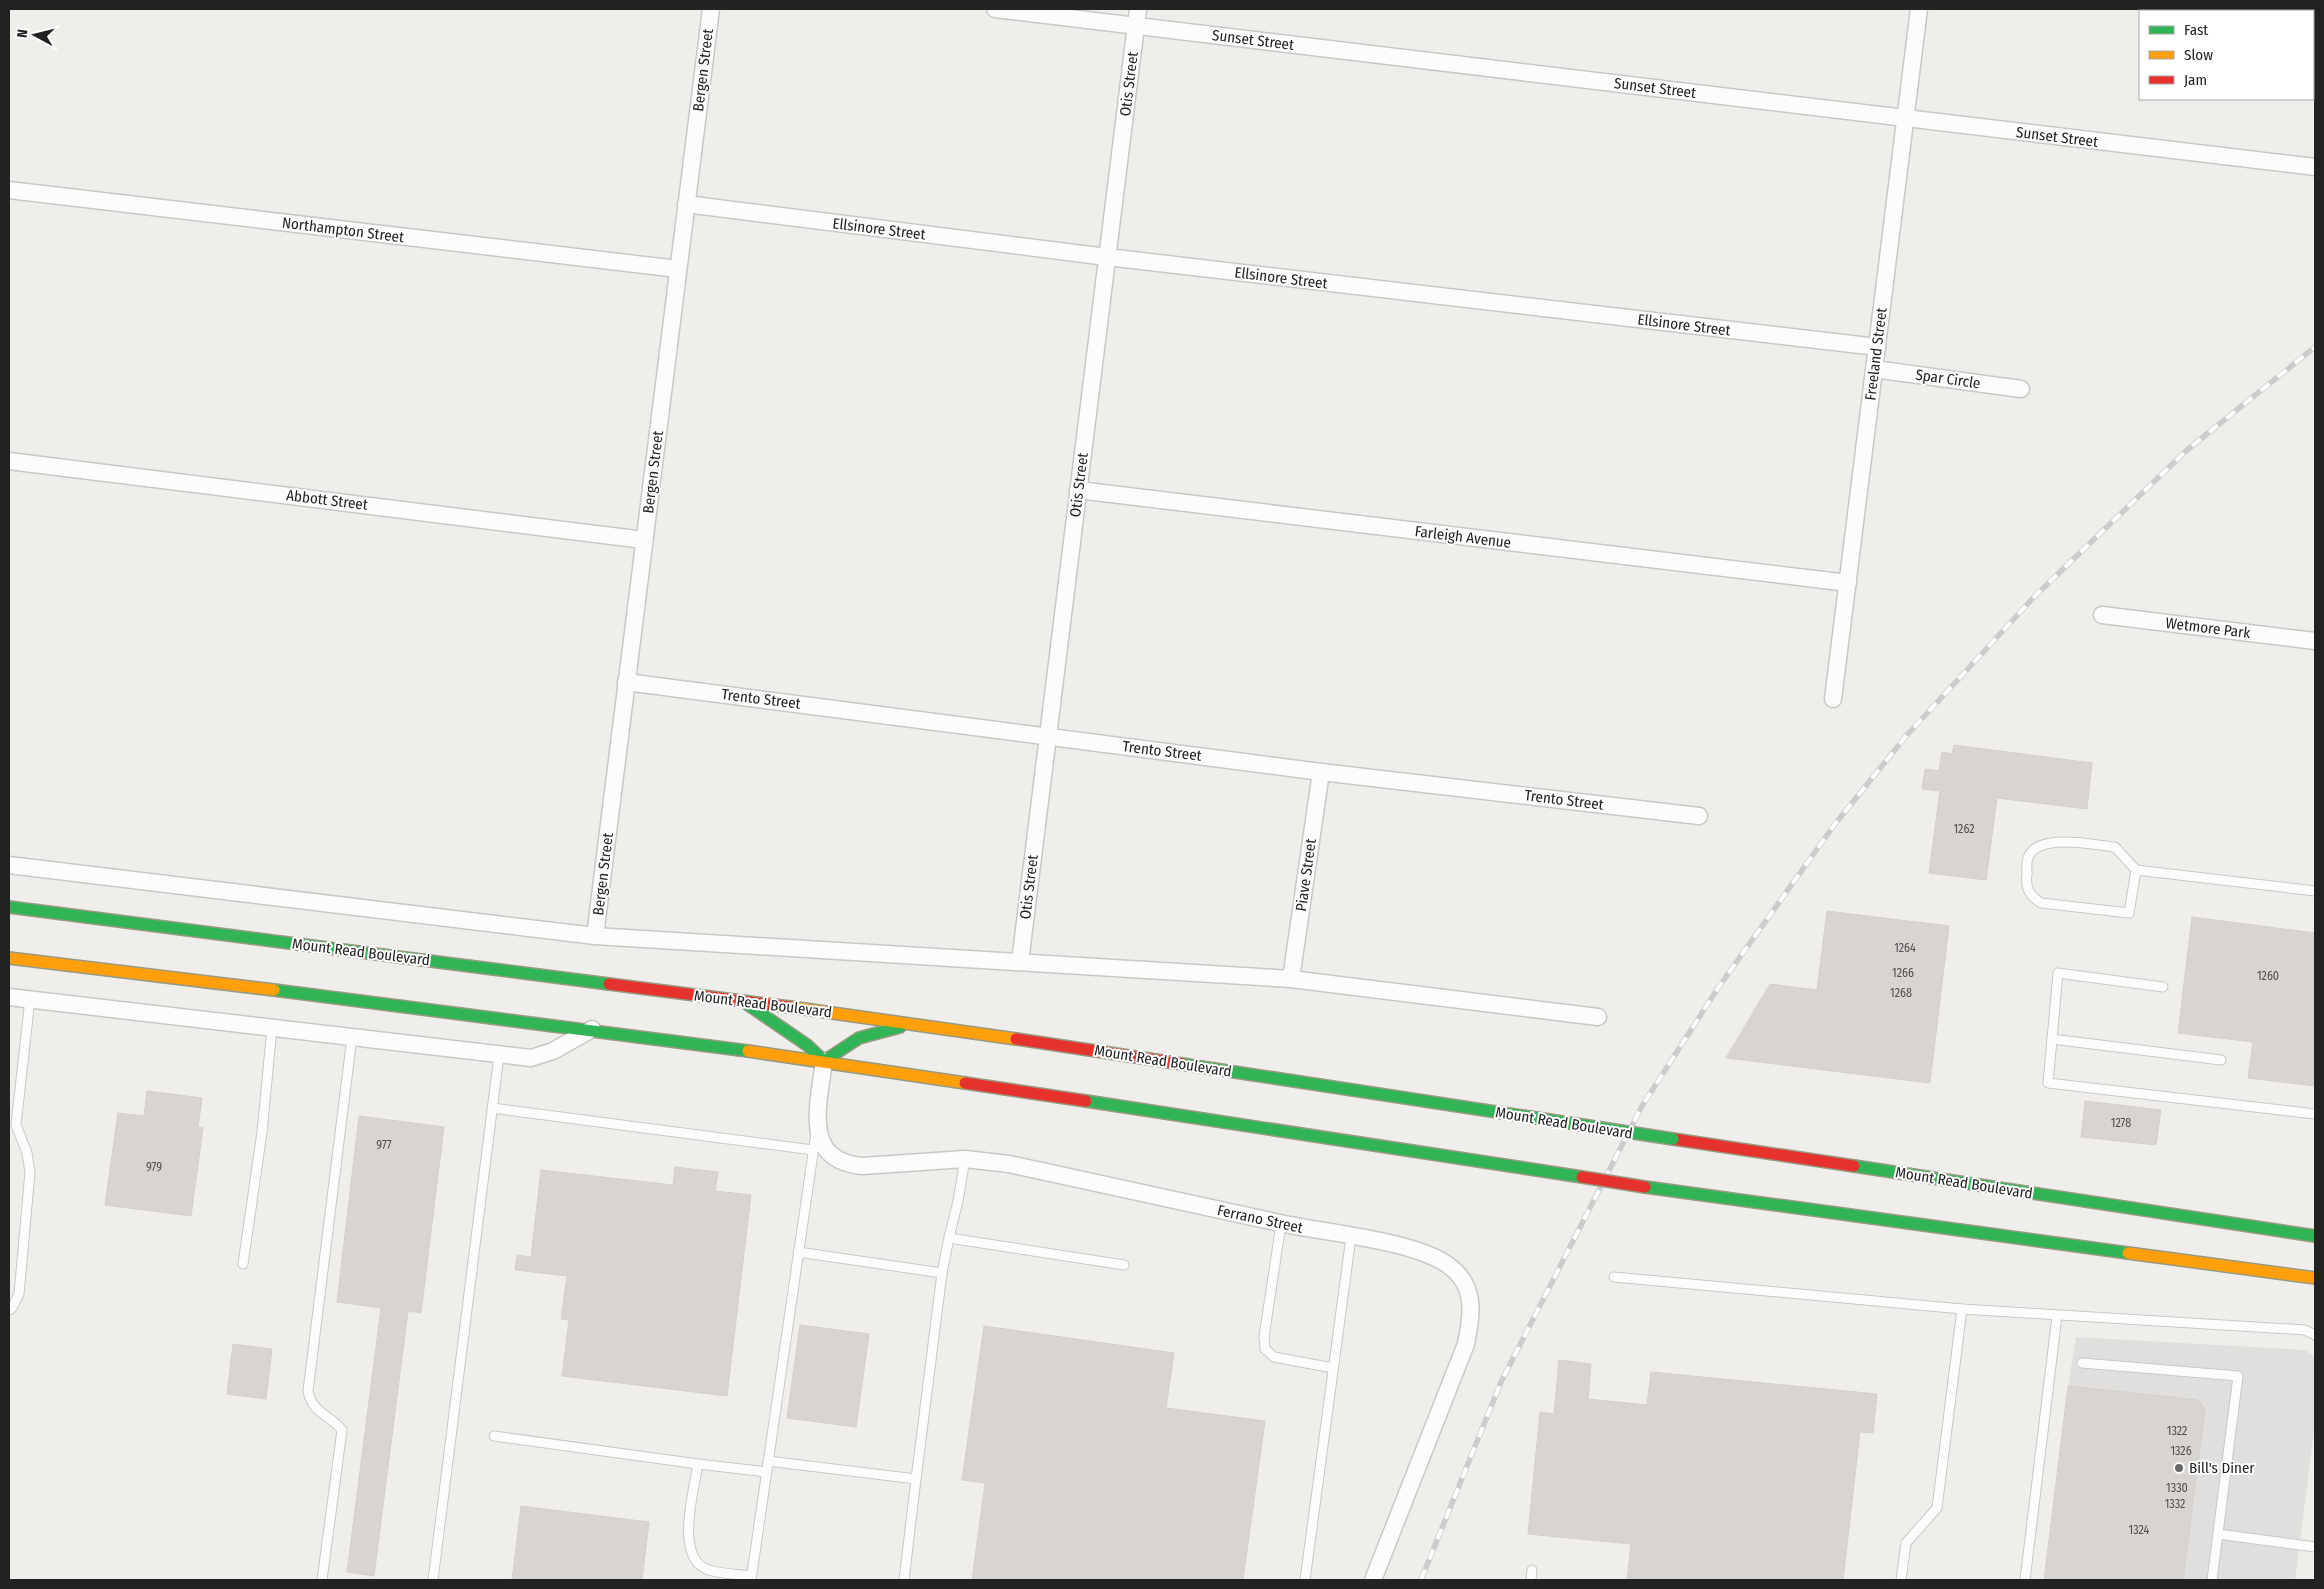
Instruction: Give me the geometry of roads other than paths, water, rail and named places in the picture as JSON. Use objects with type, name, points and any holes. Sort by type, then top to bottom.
[{"type":"main road","name":"Mount Read Boulevard","points":[[9,907],[918,1024],[2315,1236]]},
{"type":"main road","points":[[9,958],[592,1029],[824,1061],[1582,1178],[2315,1278]]},
{"type":"main road","points":[[742,1001],[807,1045],[824,1061]]},
{"type":"main road","points":[[824,1061],[850,1041],[875,1031],[918,1024]]},
{"type":"street","name":"Bergen Street","points":[[595,936],[710,9]]},
{"type":"street","name":"Sunset Street","points":[[995,9],[2315,167]]},
{"type":"street","name":"Otis Street","points":[[1020,962],[1138,9]]},
{"type":"street","name":"Freeland Street","points":[[1833,699],[1919,9]]},
{"type":"street","name":"Northampton Street","points":[[9,190],[678,270]]},
{"type":"street","name":"Ellsinore Street","points":[[686,204],[1107,258],[1877,347]]},
{"type":"street","name":"Spar Circle","points":[[1874,369],[2021,389]]},
{"type":"street","name":"Abbott Street","points":[[9,461],[644,540]]},
{"type":"street","name":"Farleigh Avenue","points":[[1078,490],[1848,583]]},
{"type":"street","name":"Wetmore Park","points":[[2102,615],[2315,641]]},
{"type":"street","name":"Trento Street","points":[[626,682],[1321,772],[1699,816]]},
{"type":"street","name":"Piave Street","points":[[1291,979],[1321,772]]},
{"type":"street","points":[[9,865],[595,936],[1291,979],[1598,1017]]},
{"type":"street","points":[[9,997],[531,1058],[542,1056],[592,1029]]},
{"type":"street","name":"Ferrano Street","points":[[824,1061],[817,1125],[822,1144],[834,1158],[850,1165],[862,1166],[965,1159],[1009,1164],[1427,1254],[1449,1266],[1466,1285],[1472,1313],[1466,1344],[1373,1580]]},
{"type":"lane","points":[[2136,870],[2129,914],[2041,903],[2031,896],[2026,884],[2028,858],[2036,847],[2049,842],[2115,847],[2136,870],[2315,891]]},
{"type":"lane","points":[[2163,987],[2058,973],[2048,1083],[2315,1114]]},
{"type":"lane","points":[[9,1310],[19,1294],[30,1172],[27,1153],[16,1126],[30,999]]},
{"type":"lane","points":[[243,1264],[262,1132],[272,1028]]},
{"type":"lane","points":[[322,1580],[342,1430],[315,1408],[310,1400],[308,1391],[352,1037]]},
{"type":"lane","points":[[2052,1039],[2221,1060]]},
{"type":"lane","points":[[433,1580],[498,1055]]},
{"type":"lane","points":[[492,1108],[813,1150]]},
{"type":"lane","points":[[698,1464],[688,1533],[689,1548],[697,1563],[706,1569],[751,1578],[817,1125]]},
{"type":"lane","points":[[904,1580],[942,1273],[965,1159]]},
{"type":"lane","points":[[1281,1224],[1264,1337],[1265,1349],[1274,1357],[1333,1368]]},
{"type":"lane","points":[[1305,1580],[1352,1237]]},
{"type":"lane","points":[[949,1238],[1124,1265]]},
{"type":"lane","points":[[798,1252],[942,1273]]},
{"type":"lane","points":[[1614,1277],[1962,1309],[2305,1330],[2315,1335]]},
{"type":"lane","points":[[1901,1580],[1906,1543],[1937,1508],[1962,1309]]},
{"type":"lane","points":[[2025,1580],[2057,1316]]},
{"type":"lane","points":[[2082,1363],[2238,1376],[2212,1580]]},
{"type":"lane","points":[[494,1436],[767,1472]]},
{"type":"lane","points":[[768,1461],[916,1480]]},
{"type":"lane","points":[[2218,1534],[2315,1547]]},
{"type":"lane","points":[[1531,1580],[1532,1570]]},
{"type":"railway","points":[[1421,1580],[1501,1382],[1642,1106],[1720,985],[1835,824],[1907,735],[2034,597],[2187,450],[2315,347]]},
{"type":"place","name":"Bill's Diner","points":[[2179,1468]]}]
